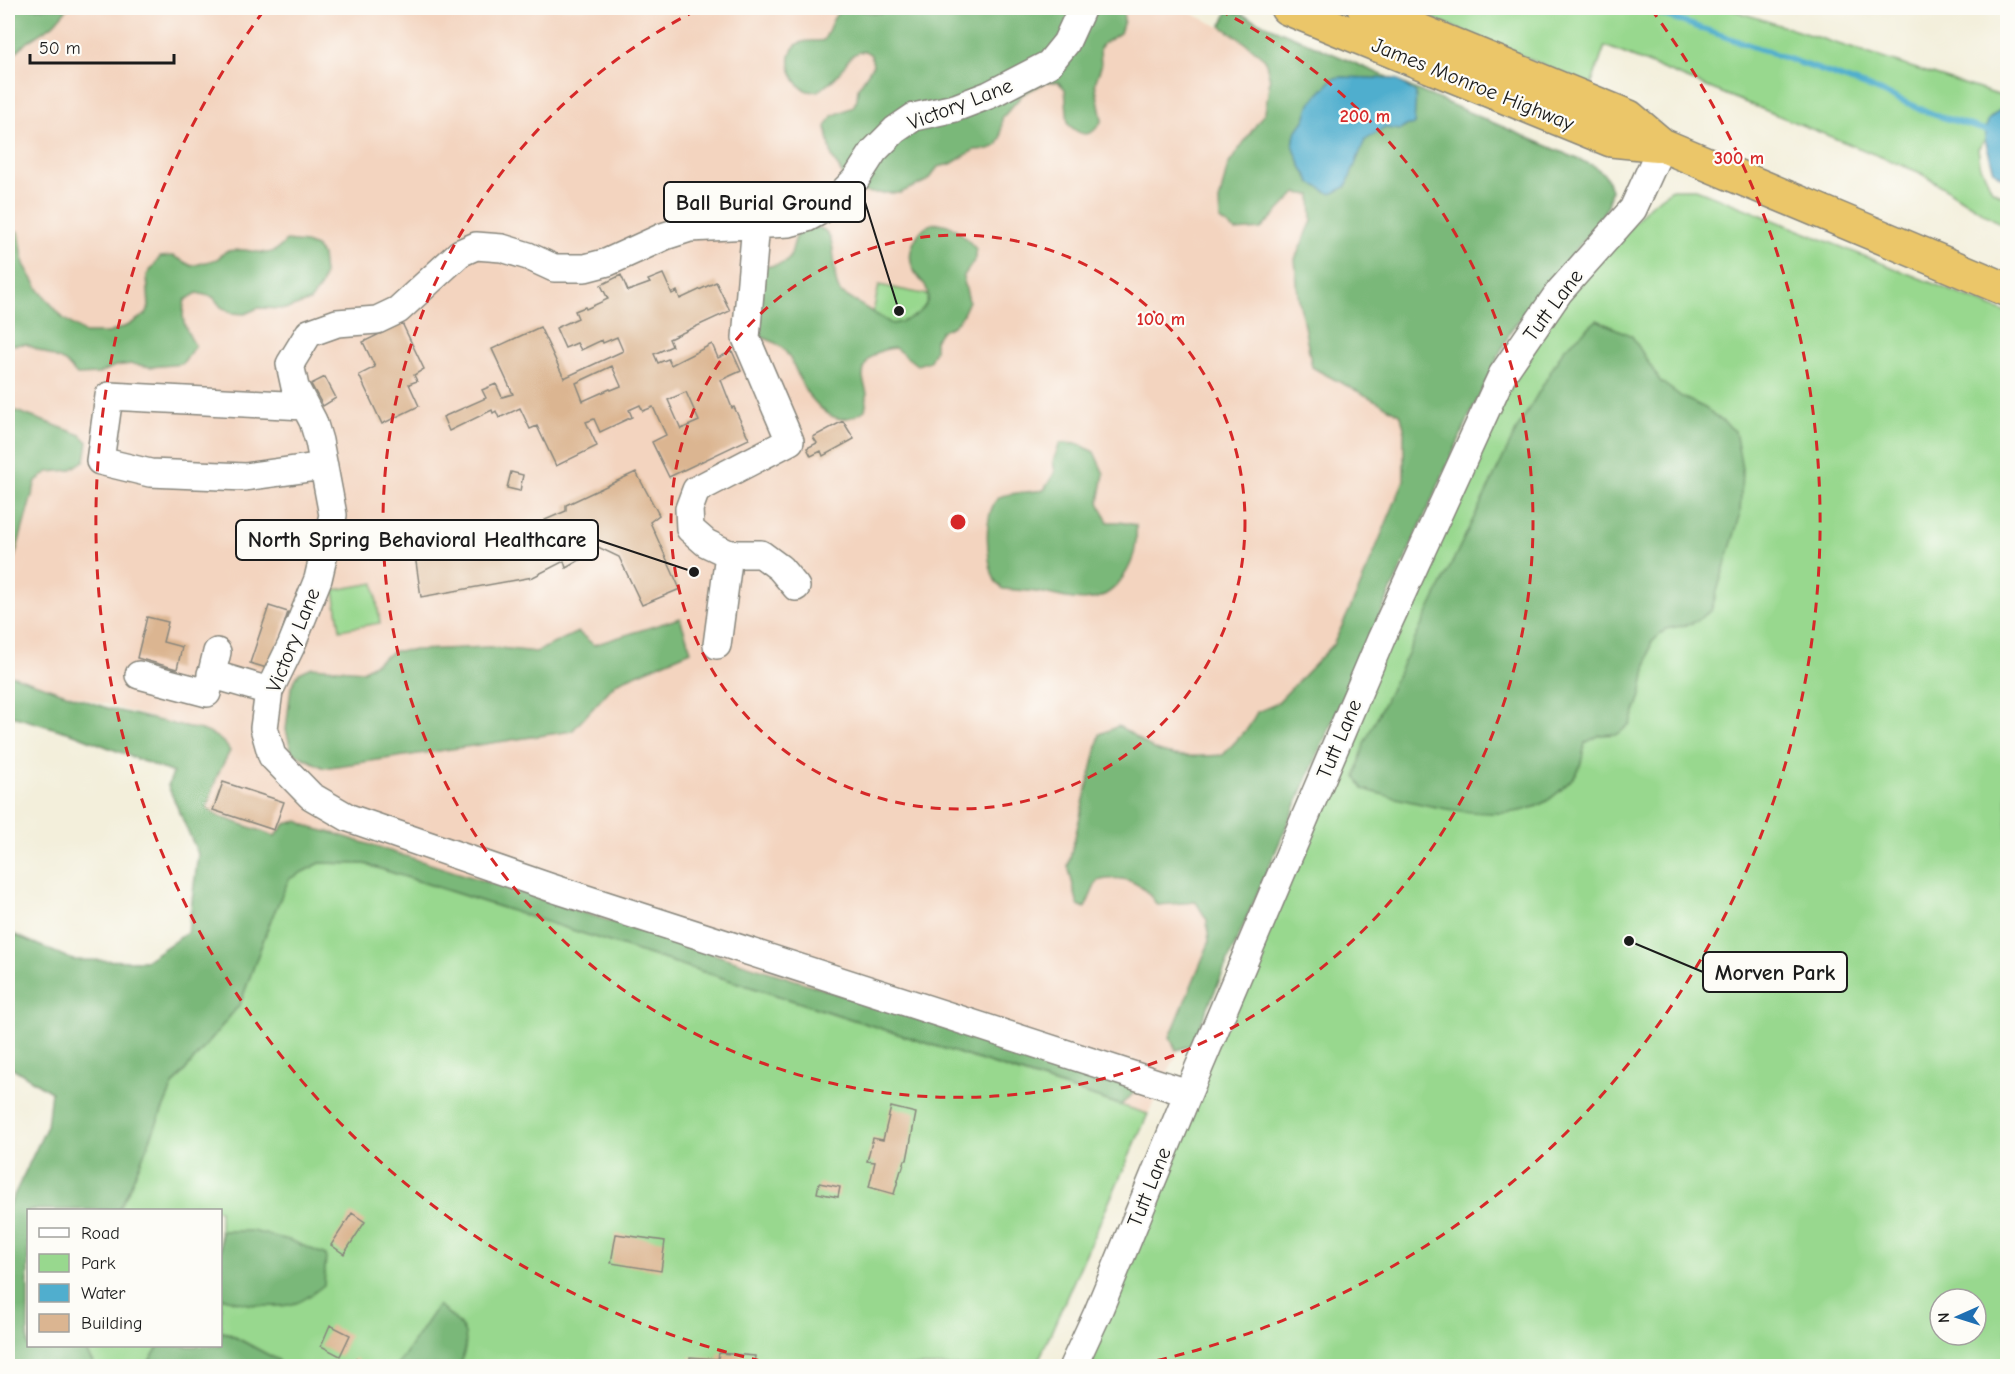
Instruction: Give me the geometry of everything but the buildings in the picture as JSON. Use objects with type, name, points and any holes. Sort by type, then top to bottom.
[{"type":"highway","name":"James Monroe Highway","points":[[1287,8],[1611,140],[1662,145],[2007,290]]},
{"type":"highway","name":"James Monroe Highway","points":[[1364,8],[1629,117],[1662,145]]},
{"type":"street","name":"Victory Lane","points":[[1082,8],[1066,43],[1049,64],[989,95],[955,108],[914,117],[895,130],[874,152],[856,179],[829,206],[807,218],[789,223],[690,228],[665,236],[608,262],[585,268],[554,268],[528,256],[502,248],[476,246],[460,253],[398,310],[377,320],[338,323],[309,333],[290,364],[296,387],[313,421],[333,515],[318,579],[291,646],[269,691],[264,728],[272,756],[311,796],[349,818],[549,887],[1188,1093]]},
{"type":"street","name":"Tutt Lane","points":[[1073,1366],[1098,1312],[1188,1093],[1382,639],[1503,375],[1559,292],[1633,209],[1662,145]]},
{"type":"street","points":[[756,224],[746,338],[790,441],[696,490],[688,509],[690,529],[706,543],[729,554],[761,554],[780,568],[796,587]]},
{"type":"street","points":[[304,406],[109,396],[100,461],[150,473],[245,477],[324,466]]},
{"type":"street","points":[[717,645],[729,554]]},
{"type":"street","points":[[139,675],[207,693],[214,663],[269,691]]},
{"type":"shaded area","points":[[26,8],[1180,8],[1553,184],[1186,1035],[1148,1114],[365,864],[289,878],[168,786],[188,728],[8,676],[8,28]]},
{"type":"green space","points":[[10,8],[68,8],[53,25],[27,42],[8,60],[8,10]]},
{"type":"green space","points":[[890,8],[1123,8],[1124,21],[1120,33],[1100,48],[1101,67],[1095,83],[1102,120],[1091,133],[1082,134],[1073,129],[1068,124],[1065,89],[1058,82],[1047,82],[1023,94],[1002,118],[1001,138],[997,146],[974,150],[951,164],[938,167],[927,181],[900,193],[861,191],[844,177],[832,157],[826,127],[832,116],[853,107],[857,99],[858,88],[873,65],[871,55],[865,51],[855,54],[849,58],[833,80],[818,91],[808,91],[797,83],[793,76],[790,68],[791,53],[800,43],[824,40],[831,23],[843,10],[877,13]]},
{"type":"green space","points":[[1408,8],[1726,8],[2001,96],[2007,106],[2007,115],[1978,148],[1980,164],[1992,190],[2007,198],[2007,228],[1921,173],[1605,46],[1591,85]]},
{"type":"green space","points":[[1229,9],[1594,166],[1606,176],[1611,190],[1608,206],[1592,230],[1511,330],[1470,415],[1328,731],[1191,1046],[1176,1050],[1170,1037],[1209,943],[1207,920],[1196,902],[1157,905],[1139,885],[1124,879],[1097,881],[1085,908],[1078,905],[1068,866],[1100,734],[1118,726],[1162,752],[1188,756],[1223,755],[1248,728],[1257,712],[1276,704],[1333,645],[1357,594],[1404,480],[1404,428],[1401,415],[1312,367],[1298,295],[1295,259],[1312,221],[1311,195],[1296,193],[1261,229],[1235,231],[1220,220],[1219,201],[1228,165],[1265,112],[1270,80],[1265,59],[1221,26]]},
{"type":"green space","points":[[1672,189],[1696,189],[2007,313],[2007,1366],[1064,1366],[1502,368],[1650,205]]},
{"type":"green space","points":[[936,223],[953,228],[976,249],[976,258],[963,277],[969,301],[962,316],[953,326],[941,331],[935,340],[935,350],[930,361],[917,365],[895,348],[873,355],[864,369],[863,379],[867,395],[865,410],[844,419],[826,413],[806,392],[784,350],[773,342],[752,333],[762,267],[786,262],[798,231],[816,227],[824,230],[832,245],[835,277],[841,293],[892,324],[906,320],[924,307],[928,293],[913,269],[911,255],[917,236],[926,227]]},
{"type":"green space","points":[[8,229],[19,232],[24,264],[39,290],[63,318],[85,333],[108,333],[129,325],[146,314],[149,307],[147,275],[160,257],[173,256],[192,266],[217,259],[226,251],[270,252],[278,249],[286,241],[316,247],[322,255],[324,274],[321,286],[310,301],[287,309],[258,308],[245,314],[232,313],[221,307],[213,297],[197,293],[185,300],[184,324],[195,346],[182,364],[151,367],[132,364],[115,366],[98,374],[77,375],[65,362],[26,344],[8,345]]},
{"type":"green space","points":[[879,285],[928,295],[918,336],[870,326]]},
{"type":"green space","points":[[1597,320],[1632,336],[1660,381],[1682,397],[1705,408],[1735,431],[1742,469],[1740,516],[1711,611],[1691,624],[1666,629],[1651,643],[1641,696],[1631,723],[1618,734],[1600,735],[1585,743],[1578,771],[1562,789],[1545,802],[1527,809],[1505,813],[1481,813],[1429,806],[1363,789],[1356,776],[1364,744],[1517,429],[1564,349]]},
{"type":"green space","points":[[8,408],[81,435],[88,442],[85,460],[70,470],[48,472],[36,481],[8,581]]},
{"type":"green space","points":[[1060,443],[1079,444],[1094,452],[1104,474],[1099,502],[1108,522],[1136,525],[1134,552],[1127,571],[1115,587],[1106,594],[1088,600],[1003,589],[996,582],[990,563],[988,523],[995,502],[1006,495],[1044,490],[1055,472],[1053,461]]},
{"type":"green space","points":[[374,583],[380,623],[340,630],[334,590]]},
{"type":"green space","points":[[680,618],[691,651],[616,683],[572,731],[324,768],[292,752],[286,730],[291,687],[299,673],[312,667],[363,671],[394,651],[490,647],[536,652],[578,632],[594,645]]},
{"type":"green space","points":[[8,674],[107,708],[201,730],[218,738],[230,751],[217,776],[207,808],[218,816],[275,836],[285,824],[298,821],[312,828],[1138,1089],[1121,1105],[365,864],[320,863],[289,879],[270,922],[240,1004],[173,1085],[119,1209],[27,1209],[27,1347],[84,1347],[95,1366],[8,1366],[8,1208],[47,1126],[51,1092],[8,1065],[8,932],[73,960],[145,961],[188,932],[198,854],[168,786],[173,773],[74,734],[8,715]]},
{"type":"green space","points":[[320,863],[365,864],[1148,1114],[1036,1366],[279,1366],[278,1360],[228,1333],[222,1332],[222,1209],[119,1209],[173,1085],[240,1004],[289,878]]},
{"type":"green space","points":[[222,1231],[252,1231],[289,1240],[326,1255],[324,1285],[303,1300],[278,1306],[239,1302],[222,1297]]},
{"type":"green space","points":[[438,1305],[464,1331],[466,1345],[460,1366],[397,1366]]},
{"type":"green space","points":[[222,1332],[278,1360],[279,1366],[146,1366],[158,1347],[222,1347]]},
{"type":"green space","points":[[84,1347],[158,1347],[146,1366],[95,1366]]},
{"type":"water","points":[[1334,78],[1396,79],[1416,93],[1414,125],[1408,125],[1400,130],[1385,128],[1365,140],[1346,187],[1331,194],[1311,183],[1293,146],[1295,133],[1305,119],[1310,103]]},
{"type":"water","points":[[2007,106],[2007,181],[1994,171],[1985,139],[1988,120]]},
{"type":"waterway","points":[[1653,8],[1655,12],[1877,90],[1935,115],[2008,137]]},
{"type":"place","name":"Ball Burial Ground","points":[[899,311]]},
{"type":"place","name":"North Spring Behavioral Healthcare","points":[[694,572]]},
{"type":"place","name":"Morven Park","points":[[1629,941]]}]
